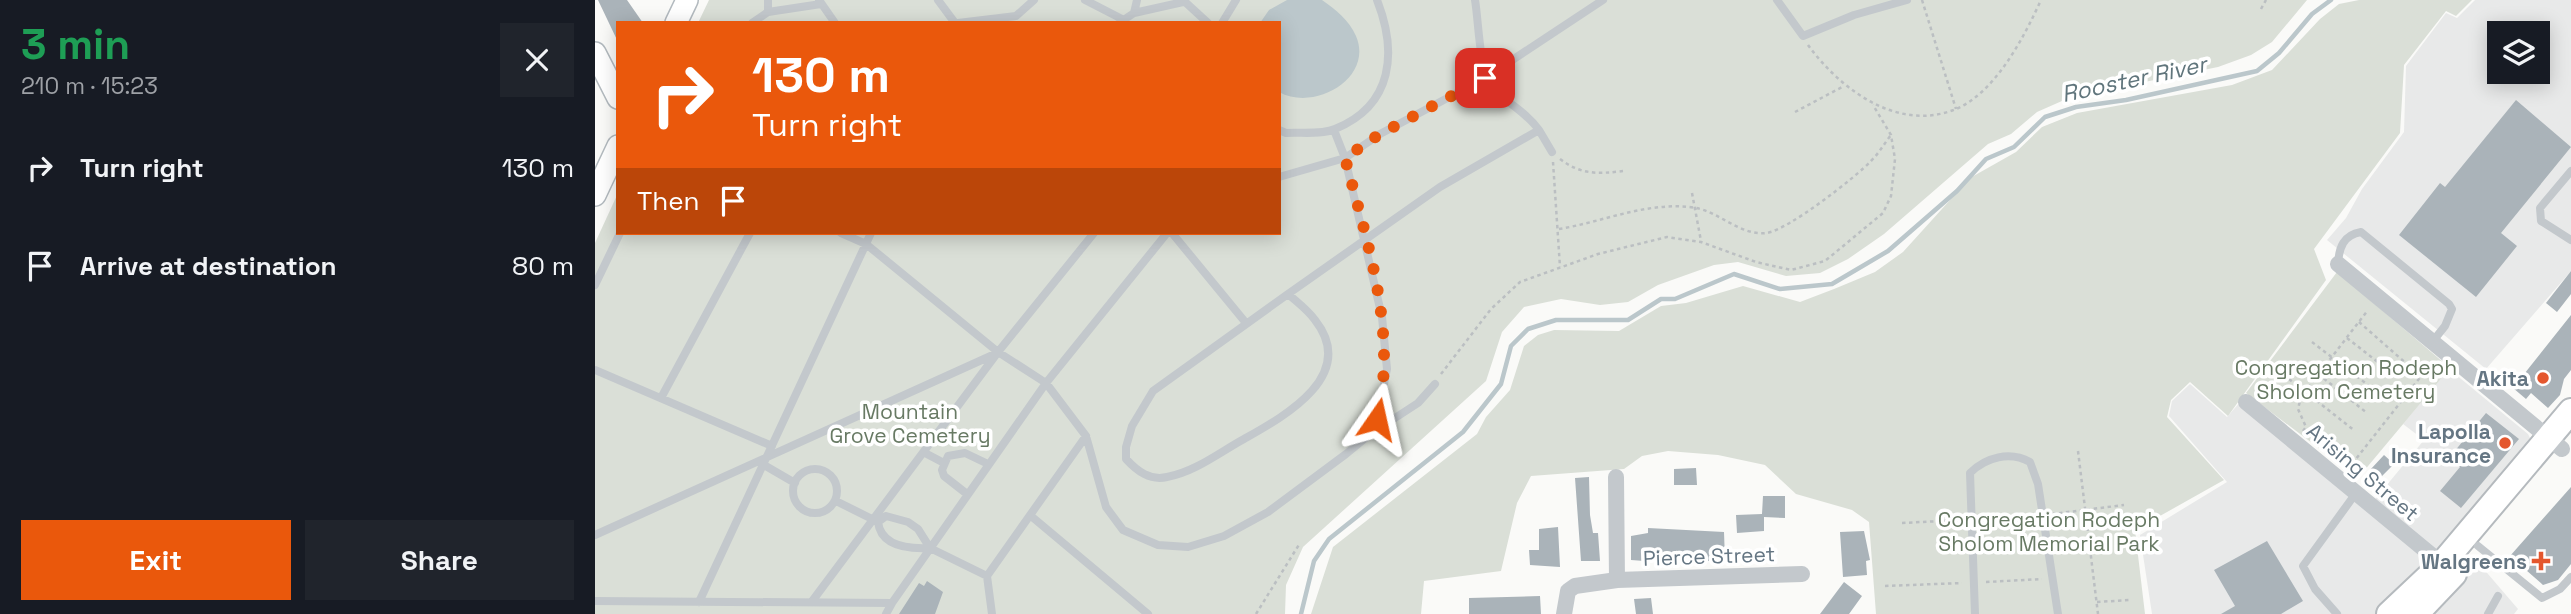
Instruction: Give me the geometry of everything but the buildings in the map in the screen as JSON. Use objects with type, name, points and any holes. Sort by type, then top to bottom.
[{"type":"main road","points":[[677,21],[687,0]]},
{"type":"main road","points":[[595,53],[616,94]]},
{"type":"main road","points":[[595,195],[616,150]]},
{"type":"main road","points":[[2389,614],[2478,546],[2560,441],[2571,411]]},
{"type":"main road","points":[[2416,614],[2448,569],[2560,441]]},
{"type":"street","points":[[2338,264],[2560,441]]},
{"type":"street","name":"Arising Street","points":[[2246,402],[2448,569]]},
{"type":"street","points":[[1616,477],[1617,580]]},
{"type":"street","name":"Pierce Street","points":[[1564,614],[1568,591],[1575,586],[1617,580],[1802,574]]},
{"type":"lane","points":[[768,0],[768,12]]},
{"type":"lane","points":[[938,0],[955,21]]},
{"type":"lane","points":[[1002,20],[1016,16],[1034,0]]},
{"type":"lane","points":[[1085,0],[1121,21],[1134,13],[1183,1],[1205,21]]},
{"type":"lane","points":[[1134,13],[1137,0]]},
{"type":"lane","points":[[1223,21],[1236,0]]},
{"type":"lane","points":[[1281,131],[1286,133],[1334,130],[1367,108],[1383,86],[1390,59],[1388,28],[1377,0]]},
{"type":"lane","points":[[1475,0],[1485,78],[1495,90],[1529,116],[1552,152]]},
{"type":"lane","points":[[1281,176],[1345,158],[1380,134],[1485,78],[1603,0]]},
{"type":"lane","points":[[1777,0],[1803,36],[1854,15],[1907,0]]},
{"type":"lane","points":[[756,21],[768,12],[820,2],[834,21]]},
{"type":"lane","points":[[1334,130],[1345,158],[1366,239],[1382,317],[1387,369],[1377,419],[1368,436]]},
{"type":"lane","points":[[1288,294],[1315,320],[1322,331],[1327,352],[1320,380],[1308,397],[1291,412],[1195,467],[1166,478],[1142,474],[1126,459],[1126,447],[1132,426],[1153,391],[1245,323],[1476,163],[1539,130]]},
{"type":"lane","points":[[2571,171],[2540,208],[2541,221],[2571,240]]},
{"type":"lane","points":[[2338,264],[2341,246],[2347,237],[2361,232],[2449,304],[2452,309],[2437,344]]},
{"type":"lane","points":[[595,285],[619,235]]},
{"type":"lane","points":[[661,398],[749,235]]},
{"type":"lane","points":[[846,235],[866,244],[998,352],[1046,383],[1086,436],[1106,507],[1123,530],[1159,545],[1188,547],[1224,536],[1268,512],[1368,436],[1418,403],[1435,384]]},
{"type":"lane","points":[[699,601],[870,235]]},
{"type":"lane","points":[[813,600],[876,520],[998,352],[1092,235]]},
{"type":"lane","points":[[886,614],[1046,383],[1167,235]]},
{"type":"lane","points":[[1171,235],[1245,323]]},
{"type":"lane","points":[[595,535],[770,451],[998,352]]},
{"type":"lane","points":[[595,370],[661,398],[770,451]]},
{"type":"lane","points":[[992,614],[987,576],[1086,436]]},
{"type":"lane","points":[[925,453],[944,463]]},
{"type":"lane","points":[[967,494],[944,476],[944,463],[948,456],[965,453],[988,464]]},
{"type":"lane","points":[[1975,614],[1970,473],[1987,460],[2020,456],[2030,462],[2038,484],[2058,614]]},
{"type":"lane","points":[[764,465],[795,482]]},
{"type":"lane","points":[[811,469],[825,471],[835,480],[836,501],[827,511],[806,512],[793,496],[795,482],[811,469]]},
{"type":"lane","points":[[2337,614],[2315,589],[2303,566],[2356,493]]},
{"type":"lane","points":[[836,501],[876,520],[885,537],[897,545],[930,548],[987,576]]},
{"type":"lane","points":[[876,520],[886,516],[908,522],[918,529],[930,548]]},
{"type":"lane","points":[[1031,516],[1148,614]]},
{"type":"lane","points":[[2478,546],[2542,598],[2560,589],[2571,577]]},
{"type":"lane","points":[[2487,614],[2498,596]]},
{"type":"lane","points":[[595,601],[813,600],[892,603]]},
{"type":"path","points":[[1922,0],[1956,109]]},
{"type":"path","points":[[1873,105],[1916,114],[1956,109],[1976,95],[2005,66],[2025,34],[2041,0]]},
{"type":"path","points":[[2261,9],[2266,0]]},
{"type":"path","points":[[1435,384],[1469,336],[1520,282],[1560,267],[1667,237],[1701,242],[1744,258],[1791,270],[1825,261],[1883,213],[1894,179],[1891,135],[1873,105],[1845,85],[1825,66],[1803,36]]},
{"type":"path","points":[[1795,112],[1845,85]]},
{"type":"path","points":[[1559,229],[1616,214],[1693,208],[1741,228],[1766,233],[1792,222],[1839,188],[1871,161],[1891,135]]},
{"type":"path","points":[[1552,152],[1580,171],[1596,174],[1623,171]]},
{"type":"path","points":[[1552,152],[1560,267]]},
{"type":"path","points":[[1692,193],[1701,242]]},
{"type":"path","points":[[2295,442],[2306,427],[2298,409],[2305,392],[2379,296]]},
{"type":"path","points":[[2359,322],[2409,365]]},
{"type":"path","points":[[2347,338],[2397,377]]},
{"type":"path","points":[[2312,341],[2381,395]]},
{"type":"path","points":[[2339,479],[2433,362],[2437,344]]},
{"type":"path","points":[[2302,361],[2367,413]]},
{"type":"path","points":[[2289,379],[2355,431]]},
{"type":"path","points":[[2078,451],[2098,614]]},
{"type":"path","points":[[1902,523],[2043,515],[2124,505]]},
{"type":"path","points":[[1256,614],[1300,543]]},
{"type":"path","points":[[2097,602],[2130,600]]},
{"type":"shaded area","points":[[1287,0],[1322,0],[1337,12],[1353,30],[1359,51],[1357,65],[1349,77],[1338,87],[1309,98],[1281,93],[1281,21],[1261,21],[1269,10]]},
{"type":"shaded area","points":[[2475,0],[2571,0],[2571,271],[2486,369],[2327,240],[2346,218],[2362,189],[2404,132],[2406,66],[2446,13],[2457,18]]},
{"type":"shaded area","points":[[2449,369],[2528,434],[2532,442],[2444,543],[2482,567],[2518,609],[2514,614],[2152,614],[2140,535],[2227,482],[2169,416],[2172,401],[2190,384],[2227,417],[2241,401],[2367,509],[2424,440],[2403,424]]},
{"type":"green space","name":"Mountain Grove Cemetery","points":[[709,0],[2307,0],[2272,42],[2251,55],[2218,67],[2071,97],[2037,112],[2011,134],[1988,144],[1884,234],[1848,259],[1820,273],[1786,276],[1738,262],[1714,265],[1658,285],[1628,302],[1600,305],[1561,299],[1524,307],[1502,332],[1486,381],[1303,547],[1286,585],[1285,614],[595,614],[595,243],[616,197],[616,235],[1281,235],[1281,21],[699,21]]},
{"type":"green space","name":"Congregation Rodeph Sholom Memorial Park","points":[[2359,0],[2472,0],[2456,16],[2446,11],[2404,65],[2400,133],[2314,249],[2326,280],[2228,416],[2190,382],[2171,400],[2167,417],[2224,480],[2135,530],[2145,614],[1876,614],[1869,522],[1852,510],[1796,494],[1765,465],[1718,455],[1668,451],[1642,456],[1624,469],[1531,476],[1517,503],[1501,571],[1424,581],[1421,614],[1311,614],[1333,547],[1477,434],[1486,417],[1510,390],[1524,346],[1538,335],[1554,330],[1619,331],[1661,306],[1686,303],[1743,286],[1800,302],[1834,289],[1875,272],[1903,252],[1970,178],[2016,152],[2042,127],[2077,113],[2232,85],[2272,70],[2320,19],[2339,4]]},
{"type":"green space","name":"Congregation Rodeph Sholom Cemetery","points":[[2337,272],[2450,368],[2358,478],[2246,393]]},
{"type":"waterway","name":"Rooster River","points":[[1301,614],[1314,561],[1329,539],[1463,432],[1501,384],[1511,346],[1528,329],[1556,320],[1628,320],[1661,299],[1675,299],[1734,274],[1780,289],[1832,284],[1888,251],[1957,191],[1986,159],[2014,147],[2045,117],[2076,107],[2126,100],[2257,71],[2279,53],[2312,14],[2331,0]]},
{"type":"place","name":"Akita","points":[[2543,378]]},
{"type":"place","name":"Lapolla Insurance","points":[[2505,443]]},
{"type":"place","name":"Walgreens","points":[[2541,561]]},
{"type":"route","points":[[1377,419],[1387,369],[1382,317],[1345,158],[1380,134],[1485,78]]}]
